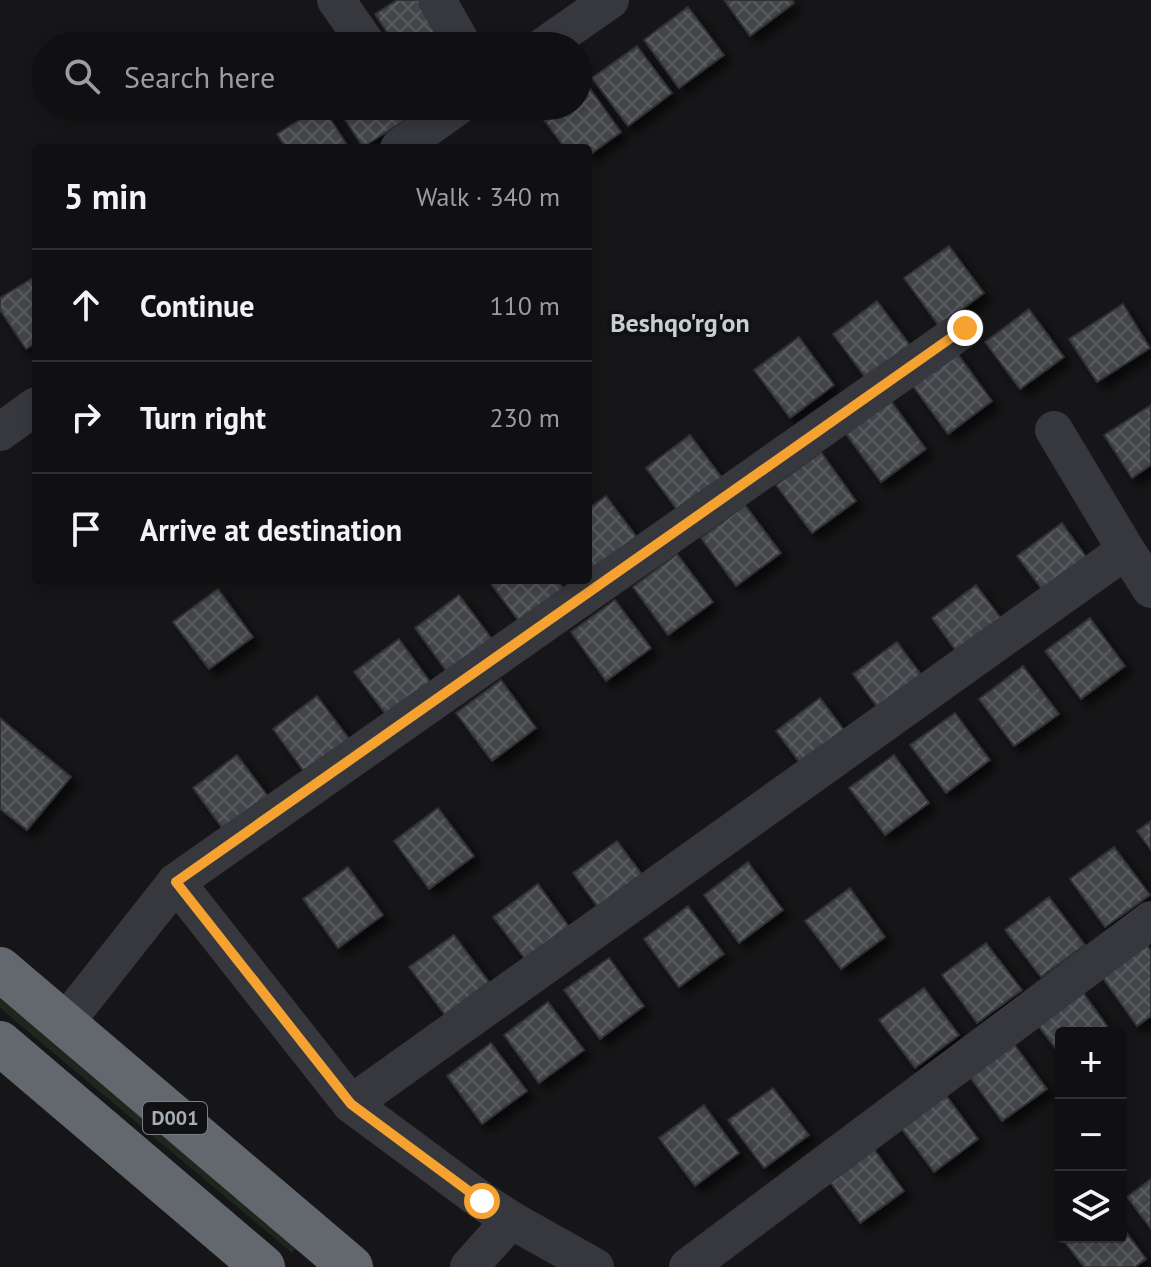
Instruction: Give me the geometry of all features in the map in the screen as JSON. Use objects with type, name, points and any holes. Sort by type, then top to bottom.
[{"type":"highway","name":"D001","points":[[0,969],[347,1266]]},
{"type":"highway","name":"D001","points":[[0,1043],[263,1267]]},
{"type":"street","points":[[336,0],[358,32]]},
{"type":"street","points":[[437,0],[455,32]]},
{"type":"street","points":[[564,32],[610,0]]},
{"type":"street","points":[[64,1024],[176,882],[965,328]]},
{"type":"street","points":[[0,432],[32,409]]},
{"type":"street","points":[[1054,430],[1151,589]]},
{"type":"street","points":[[351,1104],[1126,550]]},
{"type":"street","points":[[176,882],[351,1104],[482,1201],[595,1267]]},
{"type":"street","points":[[688,1267],[1151,920]]},
{"type":"street","points":[[469,1267],[511,1220]]},
{"type":"shaded area","points":[[0,986],[302,1241],[292,1253],[0,1008]]},
{"type":"building","points":[[397,0],[429,0],[450,32],[387,32],[375,14]]},
{"type":"building","points":[[724,0],[792,0],[794,3],[750,36]]},
{"type":"building","points":[[688,7],[724,55],[679,88],[644,40]]},
{"type":"building","points":[[637,46],[672,93],[628,126],[592,78]]},
{"type":"building","points":[[592,91],[621,132],[592,153],[592,144],[562,144],[544,120],[592,120]]},
{"type":"building","points":[[300,120],[331,120],[346,144],[283,144],[277,134]]},
{"type":"building","points":[[345,120],[405,120],[368,144],[361,144]]},
{"type":"building","points":[[949,246],[984,293],[939,326],[904,278]]},
{"type":"building","points":[[32,278],[32,345],[26,349],[0,310],[0,298]]},
{"type":"building","points":[[877,301],[913,349],[868,381],[833,334]]},
{"type":"building","points":[[1123,304],[1150,348],[1097,382],[1069,339]]},
{"type":"building","points":[[1029,309],[1064,357],[1020,389],[985,342]]},
{"type":"building","points":[[799,337],[834,385],[790,418],[754,370]]},
{"type":"building","points":[[957,353],[992,401],[948,434],[913,386]]},
{"type":"building","points":[[891,401],[926,449],[881,482],[846,434]]},
{"type":"building","points":[[1151,405],[1151,465],[1132,478],[1104,435]]},
{"type":"building","points":[[690,435],[726,483],[681,515],[646,468]]},
{"type":"building","points":[[821,452],[856,501],[812,533],[776,485]]},
{"type":"building","points":[[606,496],[642,544],[597,577],[592,570],[592,506]]},
{"type":"building","points":[[745,505],[781,553],[736,586],[701,538]]},
{"type":"building","points":[[1062,523],[1097,572],[1053,604],[1017,556]]},
{"type":"building","points":[[677,554],[713,602],[668,635],[633,587]]},
{"type":"building","points":[[491,584],[560,584],[567,593],[522,625]]},
{"type":"building","points":[[976,585],[1012,633],[967,666],[932,618]]},
{"type":"building","points":[[218,589],[253,637],[209,669],[173,622]]},
{"type":"building","points":[[459,595],[495,643],[450,676],[415,628]]},
{"type":"building","points":[[615,600],[651,648],[606,681],[571,632]]},
{"type":"building","points":[[1090,618],[1125,666],[1081,699],[1045,651]]},
{"type":"building","points":[[399,639],[434,687],[390,720],[354,672]]},
{"type":"building","points":[[897,642],[932,689],[888,722],[853,674]]},
{"type":"building","points":[[1023,666],[1059,714],[1014,746],[979,699]]},
{"type":"building","points":[[501,680],[536,728],[492,761],[456,713]]},
{"type":"building","points":[[317,696],[353,744],[308,777],[273,729]]},
{"type":"building","points":[[820,698],[856,746],[811,778],[776,731]]},
{"type":"building","points":[[955,713],[990,760],[946,793],[910,745]]},
{"type":"building","points":[[0,718],[71,777],[27,830],[0,809]]},
{"type":"building","points":[[237,755],[273,803],[228,836],[193,788]]},
{"type":"building","points":[[894,755],[929,803],[885,835],[849,788]]},
{"type":"building","points":[[438,808],[474,856],[429,889],[394,841]]},
{"type":"building","points":[[1151,821],[1151,850],[1137,831]]},
{"type":"building","points":[[617,841],[653,889],[608,921],[573,873]]},
{"type":"building","points":[[1114,847],[1150,895],[1105,927],[1070,879]]},
{"type":"building","points":[[748,862],[783,910],[739,943],[704,895]]},
{"type":"building","points":[[348,867],[383,915],[338,948],[303,899]]},
{"type":"building","points":[[538,884],[573,932],[529,964],[493,917]]},
{"type":"building","points":[[850,888],[885,937],[841,969],[805,921]]},
{"type":"building","points":[[1049,897],[1085,945],[1041,977],[1005,930]]},
{"type":"building","points":[[688,906],[724,954],[679,987],[644,939]]},
{"type":"building","points":[[454,935],[489,982],[445,1015],[409,967]]},
{"type":"building","points":[[986,943],[1022,990],[977,1023],[942,975]]},
{"type":"building","points":[[1147,945],[1151,951],[1151,1016],[1137,1026],[1102,977]]},
{"type":"building","points":[[609,958],[644,1006],[600,1039],[564,990]]},
{"type":"building","points":[[924,988],[959,1035],[915,1068],[879,1020]]},
{"type":"building","points":[[1082,991],[1108,1027],[1055,1027],[1055,1048],[1037,1024]]},
{"type":"building","points":[[548,1002],[584,1050],[539,1083],[504,1035]]},
{"type":"building","points":[[1011,1040],[1047,1089],[1002,1121],[967,1073]]},
{"type":"building","points":[[491,1043],[527,1091],[482,1124],[447,1076]]},
{"type":"building","points":[[773,1088],[809,1135],[764,1168],[728,1120]]},
{"type":"building","points":[[943,1091],[978,1139],[934,1172],[898,1124]]},
{"type":"building","points":[[704,1105],[739,1153],[695,1186],[659,1138]]},
{"type":"building","points":[[869,1142],[904,1191],[860,1223],[825,1175]]},
{"type":"building","points":[[1151,1179],[1151,1229],[1127,1197]]},
{"type":"building","points":[[1127,1233],[1146,1259],[1135,1267],[1084,1267],[1066,1244],[1127,1243]]},
{"type":"district","name":"Beshqo'rg'on","points":[[680,322]]},
{"type":"route","points":[[482,1201],[351,1104],[176,882],[965,328]]}]
